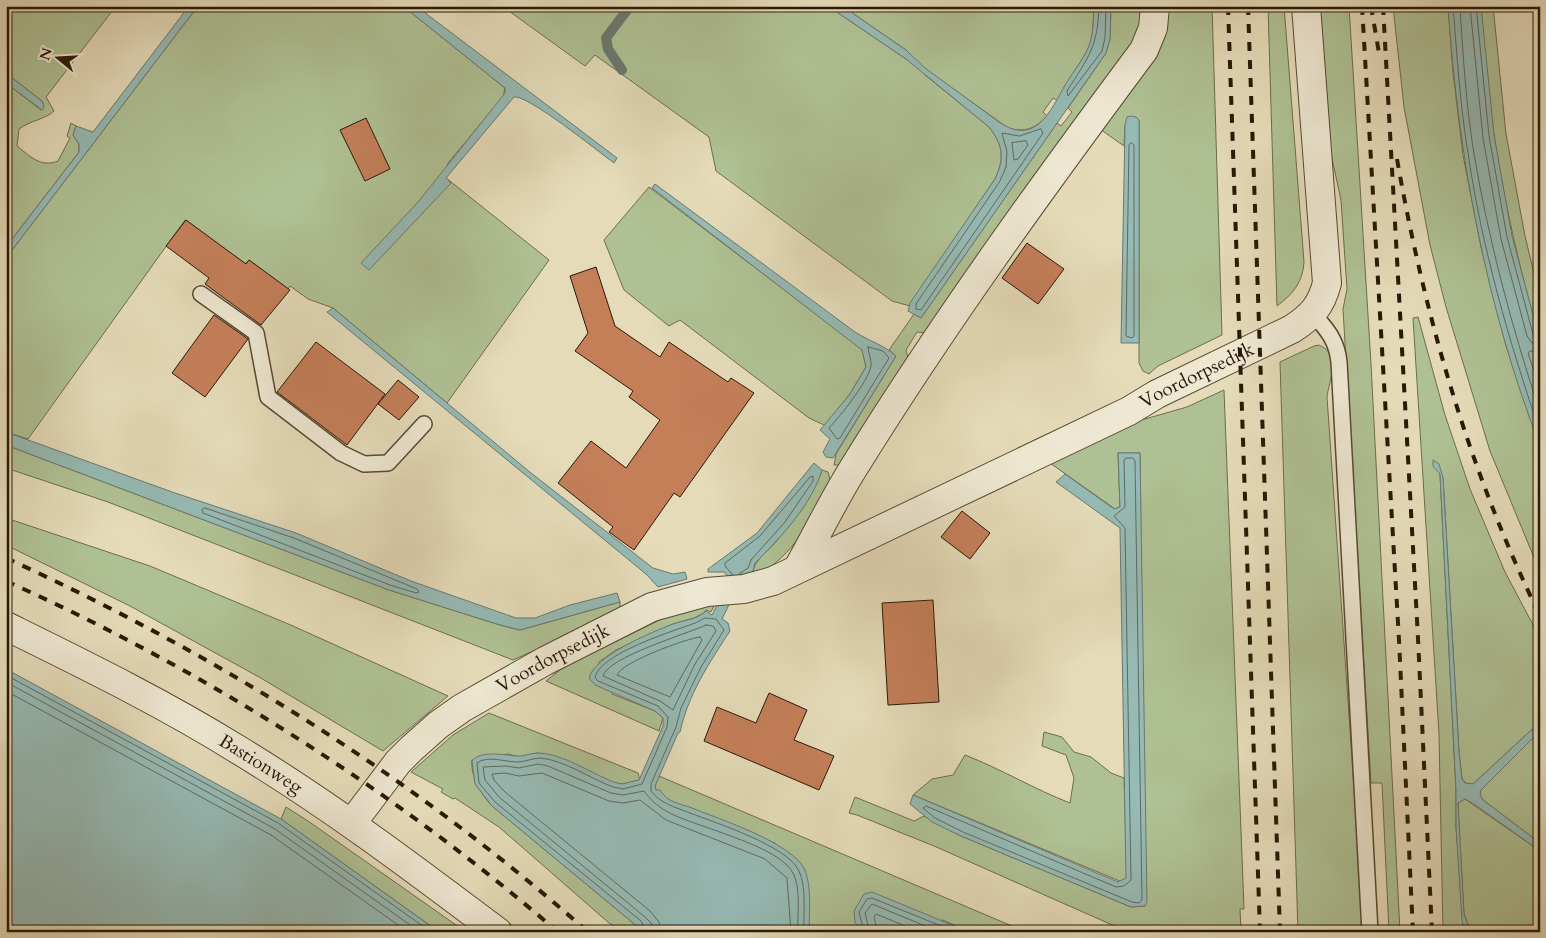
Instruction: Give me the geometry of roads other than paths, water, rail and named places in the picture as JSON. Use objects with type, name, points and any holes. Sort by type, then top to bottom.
[{"type":"street","points":[[798,568],[850,474],[906,387],[1040,190],[1144,50],[1153,28],[1156,6]]},
{"type":"street","name":"Voordorpsedijk","points":[[352,823],[398,762],[424,737],[452,715],[545,661],[652,607],[707,592],[731,590],[773,581],[1129,411],[1165,390],[1292,329],[1313,314],[1324,297],[1327,282],[1327,260],[1306,6]]},
{"type":"street","name":"Bastionweg","points":[[6,626],[133,688],[238,749],[352,823],[498,932]]},
{"type":"lane","points":[[201,294],[256,333],[268,398],[340,453],[364,464],[388,463],[424,424]]},
{"type":"lane","points":[[1313,314],[1334,339],[1338,348],[1370,932]]},
{"type":"water","points":[[189,6],[198,6],[6,258],[6,247],[79,152],[79,144],[73,135],[76,126],[93,132]]},
{"type":"water","points":[[403,6],[416,6],[617,158],[614,163],[533,104],[514,97],[446,178],[451,183],[369,270],[361,263],[419,201],[505,93],[505,88]]},
{"type":"water","points":[[828,6],[842,6],[906,50],[925,68],[999,122],[1011,128],[1022,130],[1031,129],[1046,116],[1083,58],[1091,38],[1094,6],[1111,6],[1110,39],[1106,53],[921,318],[908,311],[910,303],[995,179],[1000,165],[1000,146],[989,127],[906,59]]},
{"type":"water","points":[[1448,6],[1481,6],[1494,135],[1512,236],[1540,341],[1540,446],[1504,339],[1478,230],[1459,118]]},
{"type":"water","points":[[6,73],[43,102],[44,108],[42,110],[6,83]]},
{"type":"water","points":[[1131,116],[1139,120],[1139,343],[1121,343],[1125,125],[1127,117]]},
{"type":"water","points":[[655,184],[855,332],[896,356],[833,458],[826,457],[823,452],[830,439],[820,430],[850,394],[866,367],[862,350],[652,188]]},
{"type":"water","points":[[333,308],[531,473],[653,568],[673,574],[685,572],[687,579],[658,587],[646,574],[327,312]]},
{"type":"water","points":[[6,432],[175,493],[296,533],[411,581],[516,618],[535,618],[570,605],[617,593],[620,602],[520,630],[500,625],[389,590],[6,445]]},
{"type":"water","points":[[1118,453],[1140,453],[1147,902],[1145,906],[1131,907],[961,836],[932,822],[910,804],[913,795],[1118,882],[1126,878],[1120,528],[1056,482],[1065,474],[1114,509],[1120,507]]},
{"type":"water","points":[[1433,460],[1439,464],[1443,478],[1459,752],[1462,779],[1465,783],[1473,784],[1540,722],[1540,729],[1534,737],[1481,790],[1480,795],[1483,800],[1540,843],[1540,851],[1474,804],[1465,799],[1458,803],[1464,914],[1471,932],[1464,932],[1462,920],[1440,474],[1433,466]]},
{"type":"water","points":[[814,463],[822,470],[811,496],[785,532],[755,563],[753,571],[742,578],[722,619],[728,623],[730,631],[707,667],[694,692],[680,732],[655,786],[656,790],[660,790],[670,800],[754,833],[786,850],[798,860],[805,870],[809,885],[809,932],[644,932],[492,806],[475,784],[472,761],[486,754],[519,756],[538,753],[548,754],[567,760],[614,782],[622,784],[639,780],[663,726],[663,718],[655,711],[595,685],[589,678],[593,670],[612,653],[652,633],[673,624],[695,618],[706,611],[712,615],[730,579],[724,572],[708,572],[708,569],[757,533]]},
{"type":"water","points":[[6,669],[281,819],[439,932],[6,932]]},
{"type":"water","points":[[872,892],[969,932],[861,932],[855,922],[854,911],[864,894]]},
{"type":"waterway","points":[[622,70],[608,49],[606,38],[630,6]]},
{"type":"railway","points":[[1228,6],[1260,932]]},
{"type":"railway","points":[[1248,6],[1280,932]]},
{"type":"railway","points":[[1362,6],[1399,640],[1413,932]]},
{"type":"railway","points":[[1371,6],[1379,53]]},
{"type":"railway","points":[[1383,6],[1418,638],[1432,932]]},
{"type":"railway","points":[[1397,159],[1421,277],[1452,392],[1492,505],[1540,616]]},
{"type":"railway","points":[[6,558],[162,636],[238,678],[311,723],[382,771],[452,822],[521,875],[588,932]]},
{"type":"railway","points":[[6,581],[80,616],[153,654],[225,694],[295,737],[430,829],[558,932]]}]
